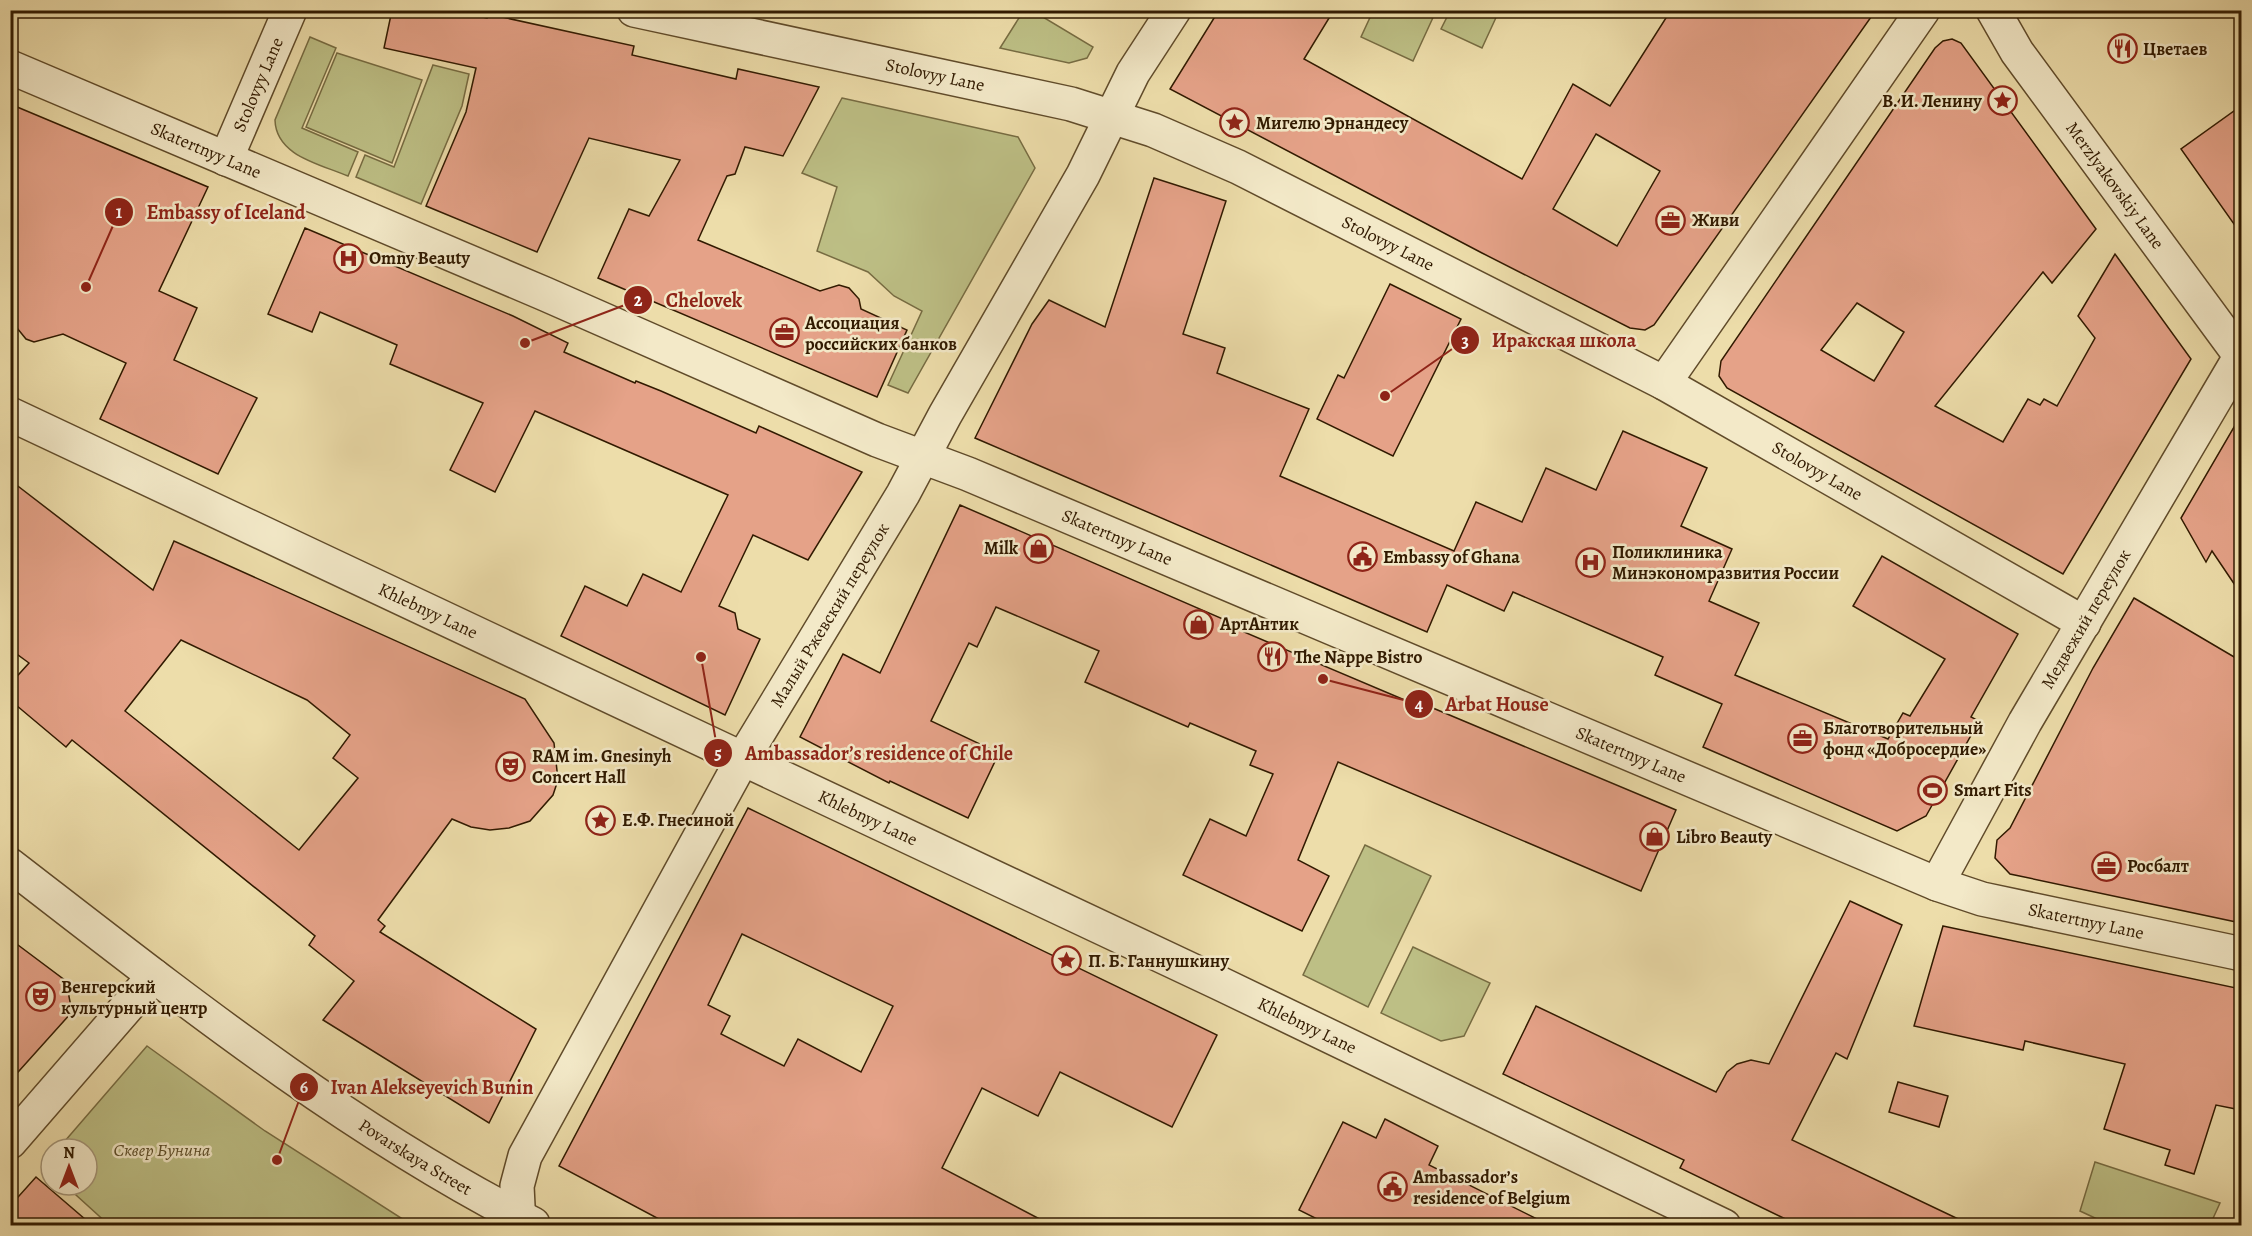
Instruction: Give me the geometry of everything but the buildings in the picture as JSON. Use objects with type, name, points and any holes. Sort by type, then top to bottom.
[{"type":"street","name":"Stolovyy Lane","points":[[226,159],[290,10]]},
{"type":"street","name":"Stolovyy Lane","points":[[634,10],[1063,103],[1153,130],[1238,167],[1664,383],[2084,623]]},
{"type":"street","name":"Малый Ржевский переулок","points":[[524,1222],[516,1186],[525,1156],[742,760],[923,457],[1083,175],[1133,73],[1174,10]]},
{"type":"street","points":[[1664,383],[1923,10]]},
{"type":"street","name":"Merzlyakovskiy Lane","points":[[1993,10],[2017,52],[2241,358]]},
{"type":"street","name":"Skatertnyy Lane","points":[[10,67],[545,294],[877,440],[923,457],[1936,884],[1982,899],[2241,954]]},
{"type":"street","name":"Медвежий переулок","points":[[1936,884],[2025,722],[2241,358]]},
{"type":"street","name":"Khlebnyy Lane","points":[[10,414],[1219,983],[1724,1226]]},
{"type":"street","name":"Povarskaya Street","points":[[10,866],[154,976],[300,1081],[385,1138],[524,1222]]},
{"type":"street","points":[[10,1142],[154,976]]},
{"type":"green space","points":[[1024,10],[1033,11],[1093,47],[1087,58],[1069,63],[1000,48]]},
{"type":"green space","points":[[1450,10],[1499,11],[1482,48],[1441,29]]},
{"type":"green space","points":[[1373,11],[1436,11],[1413,61],[1361,37]]},
{"type":"green space","points":[[310,37],[336,48],[302,128],[358,152],[348,176],[301,157],[283,142],[277,132],[275,120]]},
{"type":"green space","points":[[337,53],[422,80],[392,163],[306,127]]},
{"type":"green space","points":[[433,65],[469,74],[462,106],[421,204],[356,177],[365,155],[394,167]]},
{"type":"green space","points":[[842,98],[1018,137],[1035,168],[908,393],[888,385],[922,311],[894,296],[868,272],[817,251],[837,187],[802,173]]},
{"type":"green space","points":[[1365,845],[1431,876],[1368,1007],[1303,975]]},
{"type":"green space","points":[[1413,947],[1490,983],[1464,1036],[1441,1041],[1381,1013]]},
{"type":"green space","name":"Сквер Бунина","points":[[147,1046],[265,1131],[412,1225],[109,1225],[78,1197],[99,1197],[99,1137],[68,1137]]},
{"type":"green space","points":[[2095,1162],[2220,1203],[2210,1225],[2110,1225],[2080,1211]]},
{"type":"place","name":"Цветаев","points":[[2122,49]]},
{"type":"place","name":"В. И. Ленину","points":[[2003,101]]},
{"type":"place","name":"Мигелю Эрнандесу","points":[[1235,123]]},
{"type":"place","name":"Живи","points":[[1671,220]]},
{"type":"place","name":"Omny Beauty","points":[[348,258]]},
{"type":"place","name":"Embassy of Iceland","points":[[86,287]]},
{"type":"place","name":"Ассоциация российских банков","points":[[784,333]]},
{"type":"place","name":"Chelovek","points":[[525,343]]},
{"type":"place","name":"Иракская школа","points":[[1385,396]]},
{"type":"place","name":"Milk","points":[[1039,548]]},
{"type":"place","name":"Embassy of Ghana","points":[[1362,557]]},
{"type":"place","name":"Поликлиника Минэкономразвития России","points":[[1591,562]]},
{"type":"place","name":"АртАнтик","points":[[1199,624]]},
{"type":"place","name":"Ambassador’s residence of Chile","points":[[701,657]]},
{"type":"place","name":"The Nappe Bistro","points":[[1273,657]]},
{"type":"place","name":"Arbat House","points":[[1323,679]]},
{"type":"place","name":"Благотворительный фонд «Добросердие»","points":[[1802,738]]},
{"type":"place","name":"RAM im. Gnesinyh Concert Hall","points":[[511,766]]},
{"type":"place","name":"Smart Fits","points":[[1933,790]]},
{"type":"place","name":"Е.Ф. Гнесиной","points":[[601,820]]},
{"type":"place","name":"Libro Beauty","points":[[1655,837]]},
{"type":"place","name":"Росбалт","points":[[2106,866]]},
{"type":"place","name":"П. Б. Ганнушкину","points":[[1067,961]]},
{"type":"place","name":"Венгерский культурный центр","points":[[40,997]]},
{"type":"place","name":"Ivan Alekseyevich Bunin","points":[[277,1160]]},
{"type":"place","name":"Ambassador’s residence of Belgium","points":[[1392,1187]]}]
